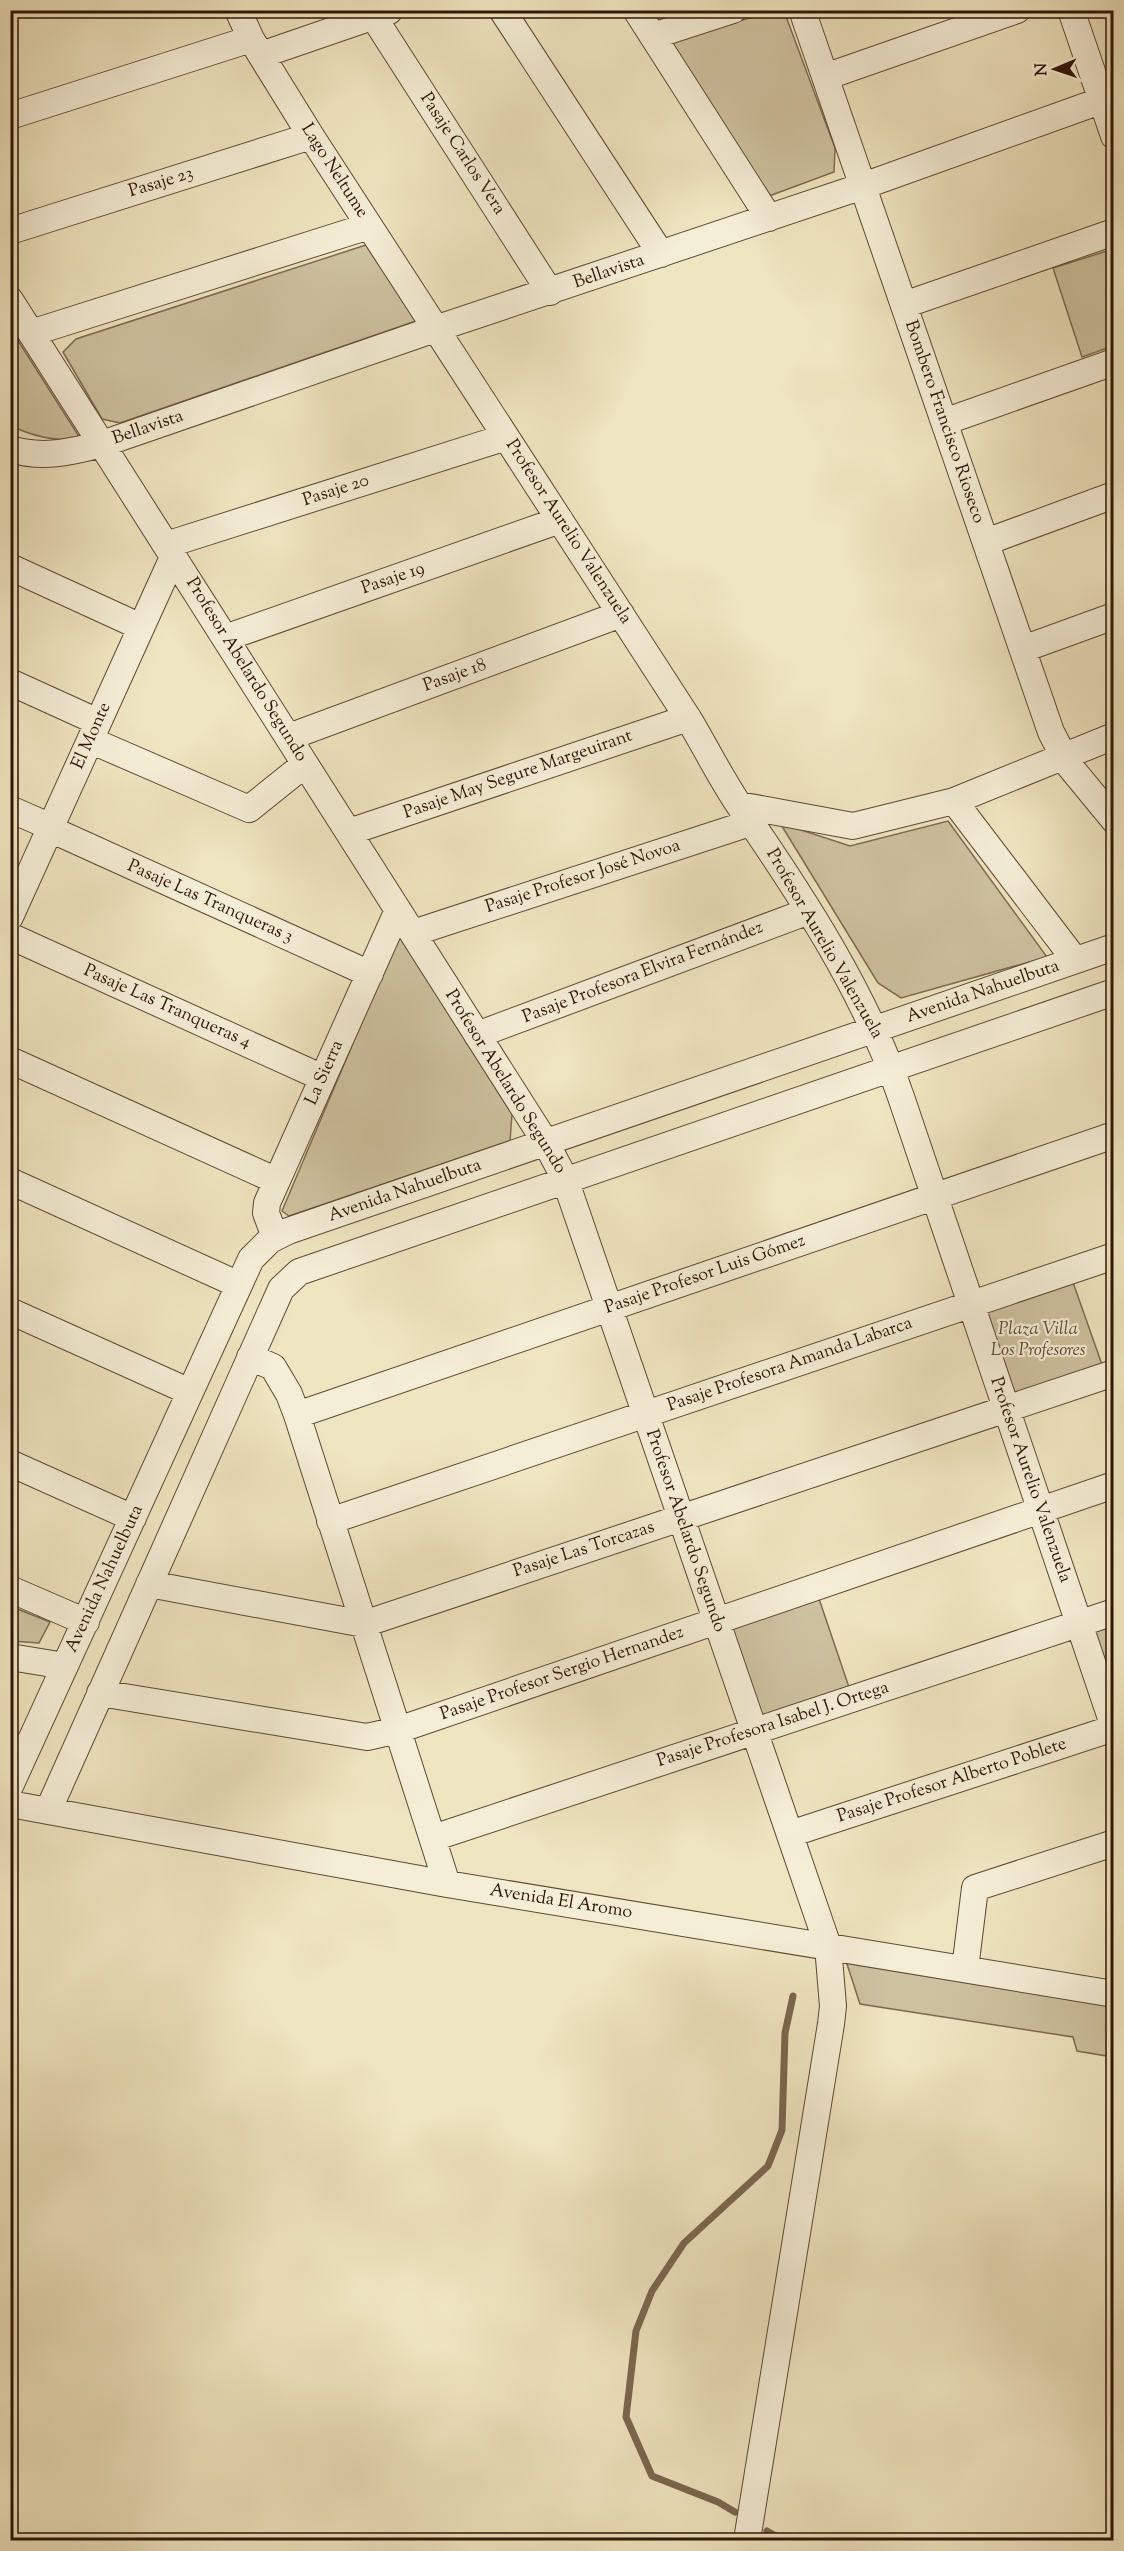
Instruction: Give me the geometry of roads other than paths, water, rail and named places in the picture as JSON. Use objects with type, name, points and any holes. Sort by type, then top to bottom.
[{"type":"street","name":"Lago Neltume","points":[[238,10],[256,47],[311,136],[435,328]]},
{"type":"street","points":[[502,10],[661,254]]},
{"type":"street","points":[[636,10],[769,218]]},
{"type":"street","points":[[652,36],[733,10]]},
{"type":"street","name":"Bombero Francisco Rioseco","points":[[802,10],[1051,732],[1062,755],[1113,819]]},
{"type":"street","points":[[825,76],[1017,10]]},
{"type":"street","points":[[1071,10],[1108,99],[1113,136]]},
{"type":"street","points":[[10,116],[381,13]]},
{"type":"street","name":"Pasaje Carlos Vera","points":[[381,13],[550,292]]},
{"type":"street","name":"Bellavista","points":[[10,449],[32,454],[58,455],[102,444],[435,328],[550,292],[863,186],[1108,99]]},
{"type":"street","name":"Pasaje 23","points":[[10,231],[311,136]]},
{"type":"street","points":[[31,333],[369,226]]},
{"type":"street","points":[[904,305],[1113,232]]},
{"type":"street","name":"Profesor Abelardo Segundo","points":[[10,300],[546,1143],[565,1179],[828,1946],[832,2015],[747,2541]]},
{"type":"street","name":"Profesor Aurelio Valenzuela","points":[[435,328],[688,718],[809,911],[875,1029],[891,1068],[1113,1728]]},
{"type":"street","points":[[944,422],[1113,362]]},
{"type":"street","name":"Pasaje 20","points":[[170,550],[506,437]]},
{"type":"street","points":[[986,542],[1113,495]]},
{"type":"street","name":"Pasaje 19","points":[[225,638],[560,520]]},
{"type":"street","name":"El Monte","points":[[10,917],[141,627],[170,550]]},
{"type":"street","points":[[10,567],[141,627]]},
{"type":"street","name":"Pasaje 18","points":[[288,737],[621,614]]},
{"type":"street","points":[[1023,649],[1113,616]]},
{"type":"street","points":[[10,682],[94,731],[249,809],[305,764]]},
{"type":"street","name":"Pasaje May Segure Margeuirant","points":[[349,832],[688,718]]},
{"type":"street","name":"Pasaje Profesor José Novoa","points":[[413,933],[746,813],[853,826],[954,801],[1113,736]]},
{"type":"street","points":[[954,801],[1075,960]]},
{"type":"street","name":"Pasaje Las Tranqueras 3","points":[[10,809],[370,974]]},
{"type":"street","name":"La Sierra","points":[[275,1237],[266,1214],[267,1203],[398,910]]},
{"type":"street","name":"Pasaje Profesora Elvira Fernández","points":[[477,1035],[809,911]]},
{"type":"street","name":"Pasaje Las Tranqueras 4","points":[[10,936],[323,1078]]},
{"type":"street","name":"Avenida Nahuelbuta","points":[[10,1786],[251,1259],[275,1237],[1113,947]]},
{"type":"street","points":[[48,1811],[281,1289],[299,1272],[1113,992]]},
{"type":"street","points":[[10,1060],[277,1181]]},
{"type":"street","name":"Pasaje Profesor Luis Gómez","points":[[297,1415],[1113,1135]]},
{"type":"street","points":[[10,1181],[239,1285]]},
{"type":"street","name":"Pasaje Profesora Amanda Labarca","points":[[330,1521],[1113,1256]]},
{"type":"street","points":[[10,1311],[190,1392]]},
{"type":"street","points":[[250,1357],[273,1367],[297,1415],[447,1884]]},
{"type":"street","name":"Pasaje Las Torcazas","points":[[149,1584],[364,1624],[1113,1373]]},
{"type":"street","points":[[10,1463],[133,1518]]},
{"type":"street","name":"Pasaje Profesor Sergio Hernandez","points":[[100,1693],[367,1737],[398,1730],[1113,1485]]},
{"type":"street","points":[[10,1589],[86,1622]]},
{"type":"street","name":"Pasaje Profesora Isabel J. Ortega","points":[[433,1838],[1113,1612]]},
{"type":"street","points":[[10,1657],[65,1666]]},
{"type":"street","name":"Pasaje Profesor Alberto Poblete","points":[[789,1834],[1113,1728]]},
{"type":"street","name":"Avenida El Aromo","points":[[10,1804],[447,1884],[1113,1994]]},
{"type":"street","points":[[965,1969],[975,1888],[1113,1843]]},
{"type":"waterway","points":[[735,2512],[718,2502],[652,2476],[626,2417],[636,2331],[652,2291],[684,2243],[768,2166],[782,2130],[785,2033],[793,1996]]},
{"type":"waterway","points":[[767,2531],[783,2540]]},
{"type":"park label","name":"Plaza Villa Los Profesores","points":[[1038,1340]]}]
